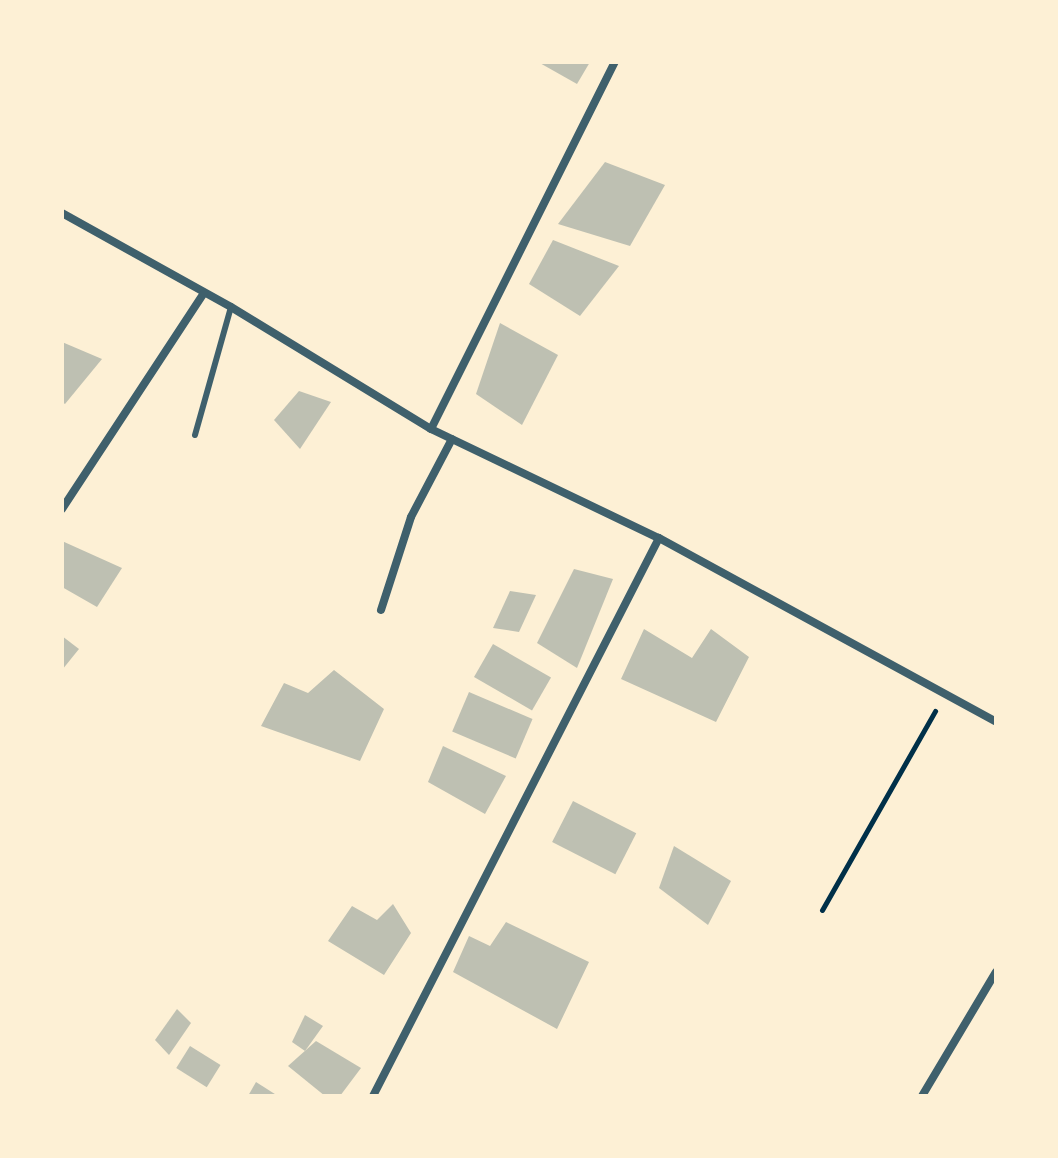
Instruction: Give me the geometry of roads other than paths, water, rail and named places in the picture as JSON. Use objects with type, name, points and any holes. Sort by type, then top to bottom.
[{"type":"street","points":[[431,429],[615,62]]},
{"type":"street","points":[[62,213],[231,307],[431,429],[659,538],[996,722]]},
{"type":"street","points":[[62,509],[204,293]]},
{"type":"street","points":[[381,610],[411,517],[452,439]]},
{"type":"street","points":[[373,1096],[659,538]]},
{"type":"street","points":[[922,1096],[996,972]]},
{"type":"lane","points":[[195,435],[231,307]]}]
